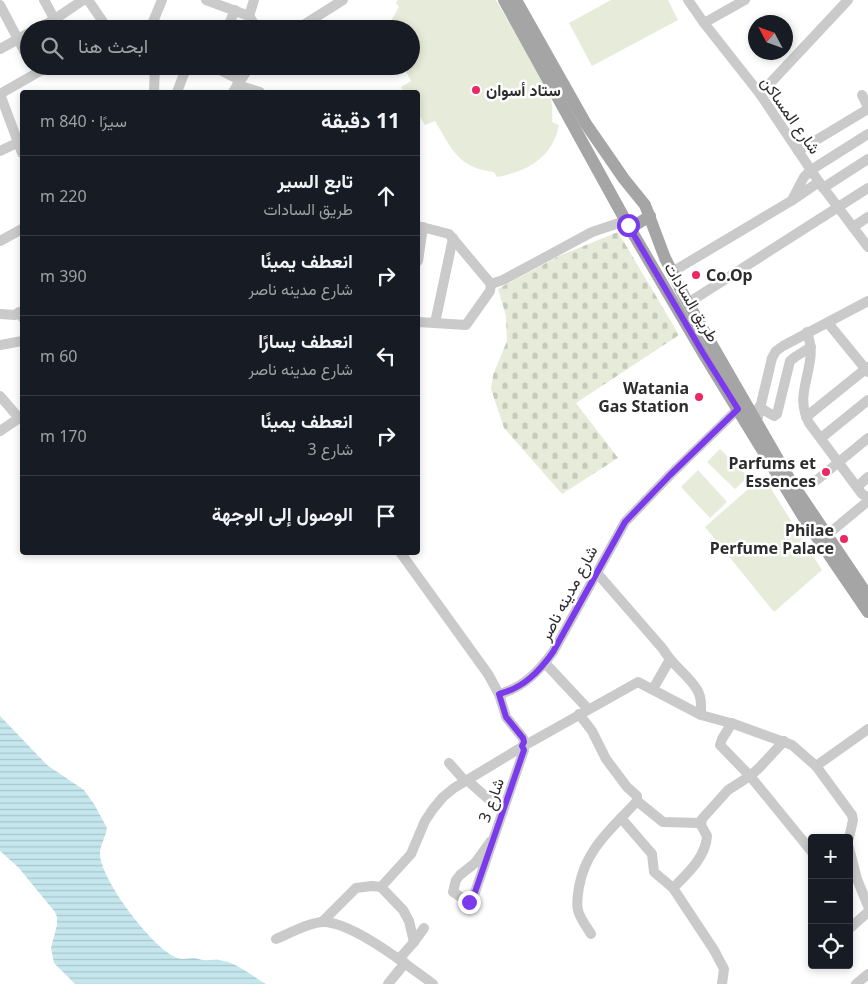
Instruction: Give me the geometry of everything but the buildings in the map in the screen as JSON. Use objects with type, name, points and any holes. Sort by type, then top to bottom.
[{"type":"main road","name":"طريق السادات","points":[[504,0],[626,223],[804,518],[868,612]]},
{"type":"main road","name":"طريق السادات","points":[[516,0],[578,112],[624,179],[645,205],[656,236],[688,304],[790,480],[868,596]]},
{"type":"main road","points":[[607,187],[616,188],[622,185],[624,179]]},
{"type":"main road","points":[[617,206],[626,198],[638,195]]},
{"type":"main road","points":[[626,223],[642,222],[650,216]]},
{"type":"main road","points":[[639,244],[647,236],[656,236]]},
{"type":"street","points":[[5,0],[0,4],[20,43]]},
{"type":"street","points":[[44,0],[56,20]]},
{"type":"street","points":[[62,20],[82,0]]},
{"type":"street","points":[[88,0],[102,20]]},
{"type":"street","points":[[154,20],[162,0]]},
{"type":"street","points":[[206,0],[233,6],[249,16],[251,20]]},
{"type":"street","points":[[249,16],[254,0]]},
{"type":"street","name":"شارع المساكن","points":[[688,0],[760,94],[821,185],[868,246]]},
{"type":"street","points":[[704,23],[745,0]]},
{"type":"street","points":[[760,94],[848,0]]},
{"type":"street","points":[[310,20],[337,1]]},
{"type":"street","points":[[229,20],[233,6]]},
{"type":"street","points":[[0,49],[18,39]]},
{"type":"street","points":[[20,146],[2,112],[0,94],[27,75]]},
{"type":"street","points":[[154,90],[155,75]]},
{"type":"street","points":[[178,90],[184,75]]},
{"type":"street","points":[[236,80],[256,90]]},
{"type":"street","points":[[798,151],[868,108],[862,95]]},
{"type":"street","points":[[791,201],[804,177],[811,170],[868,134]]},
{"type":"street","points":[[0,151],[19,142]]},
{"type":"street","points":[[672,272],[791,201],[867,161]]},
{"type":"street","points":[[688,304],[868,188]]},
{"type":"street","points":[[852,227],[868,217]]},
{"type":"street","points":[[491,284],[504,280],[592,232],[626,223]]},
{"type":"street","points":[[420,227],[449,234],[491,284],[490,291],[466,325],[420,322]]},
{"type":"street","points":[[0,242],[20,230]]},
{"type":"street","points":[[435,324],[452,238]]},
{"type":"street","points":[[757,421],[772,358],[776,351],[808,332],[867,304]]},
{"type":"street","points":[[0,314],[15,315],[19,312],[20,314]]},
{"type":"street","points":[[806,417],[867,369],[828,323]]},
{"type":"street","points":[[808,332],[811,347],[810,359],[802,403],[806,417],[862,494],[868,499],[827,535]]},
{"type":"street","points":[[0,345],[20,341]]},
{"type":"street","points":[[759,407],[770,415],[777,414],[790,361],[811,347]]},
{"type":"street","points":[[776,351],[790,361]]},
{"type":"street","points":[[766,381],[784,387]]},
{"type":"street","points":[[741,395],[762,395]]},
{"type":"street","points":[[0,396],[20,416]]},
{"type":"street","points":[[820,438],[868,400]]},
{"type":"street","name":"شارع مدينه ناصر","points":[[499,694],[517,688],[526,682],[545,663],[597,573],[613,540],[632,513],[738,409]]},
{"type":"street","points":[[0,431],[20,418]]},
{"type":"street","points":[[812,484],[868,438]]},
{"type":"street","points":[[857,487],[868,477]]},
{"type":"street","points":[[402,555],[488,674],[499,694],[506,717],[523,738],[522,746]]},
{"type":"street","points":[[597,573],[663,649],[669,660],[696,688],[701,701],[701,715]]},
{"type":"street","points":[[653,689],[669,660]]},
{"type":"street","points":[[545,663],[583,711],[606,759],[628,787],[636,794],[636,801],[593,850],[581,875],[577,898],[578,910],[591,934]]},
{"type":"street","points":[[381,887],[411,854],[425,821],[443,797],[522,746],[634,683],[642,683],[701,715],[732,723],[792,745],[816,766],[852,815],[853,820],[849,834]]},
{"type":"street","points":[[732,723],[720,745],[750,776],[808,847]]},
{"type":"street","points":[[816,766],[868,729]]},
{"type":"street","points":[[700,823],[712,806],[728,790],[750,776],[784,741]]},
{"type":"street","name":"شارع 3","points":[[491,841],[475,863],[456,880],[453,892],[468,901],[472,900],[491,841],[503,812],[524,750],[522,746]]},
{"type":"street","points":[[449,763],[466,781],[503,812]]},
{"type":"street","points":[[636,801],[663,822],[700,823]]},
{"type":"street","points":[[621,818],[652,854],[654,872],[673,888],[714,950],[724,970],[722,984]]},
{"type":"street","points":[[673,888],[689,872],[703,852],[706,836],[700,823]]},
{"type":"street","points":[[853,864],[868,906]]},
{"type":"street","points":[[276,940],[322,922],[353,890],[372,886],[381,887],[403,910],[409,921],[414,942]]},
{"type":"street","points":[[853,925],[868,912]]},
{"type":"street","points":[[322,922],[343,927],[402,961],[433,984]]},
{"type":"street","points":[[388,984],[424,928]]},
{"type":"street","points":[[856,984],[868,974]]},
{"type":"green space","name":"ستاد أسوان","points":[[398,0],[496,0],[548,87],[552,105],[552,122],[559,125],[551,146],[537,161],[519,171],[497,177],[494,172],[472,166],[457,156],[435,121],[425,125],[420,116],[420,90],[403,90],[401,87],[411,81],[408,75],[420,75],[420,20],[392,20],[399,7],[396,3]]},
{"type":"green space","points":[[611,0],[668,0],[678,20],[592,66],[569,23]]},
{"type":"green space","points":[[618,232],[679,335],[576,403],[618,458],[562,494],[504,428],[491,389],[493,375],[507,341],[506,316],[498,289],[559,256]]},
{"type":"green space","points":[[720,449],[748,477],[735,489],[707,462]]},
{"type":"green space","points":[[698,470],[727,502],[710,518],[681,487]]},
{"type":"green space","points":[[763,476],[822,570],[774,612],[705,527]]},
{"type":"water","points":[[0,716],[47,765],[84,790],[94,804],[107,828],[100,854],[102,865],[118,896],[143,929],[168,953],[180,959],[193,958],[232,963],[266,984],[75,984],[54,963],[51,948],[57,925],[55,912],[18,867],[0,851]]},
{"type":"place","name":"ستاد أسوان","points":[[476,90]]},
{"type":"place","name":"Co.Op","points":[[696,275]]},
{"type":"place","name":"Watania Gas Station","points":[[699,397]]},
{"type":"place","name":"Parfums et Essences","points":[[826,472]]},
{"type":"place","name":"Philae Perfume Palace","points":[[844,539]]},
{"type":"route","points":[[469,902],[473,898],[491,841],[524,750],[522,746],[523,738],[506,717],[499,694],[517,688],[535,675],[553,652],[613,540],[625,522],[738,409],[628,225]]}]
